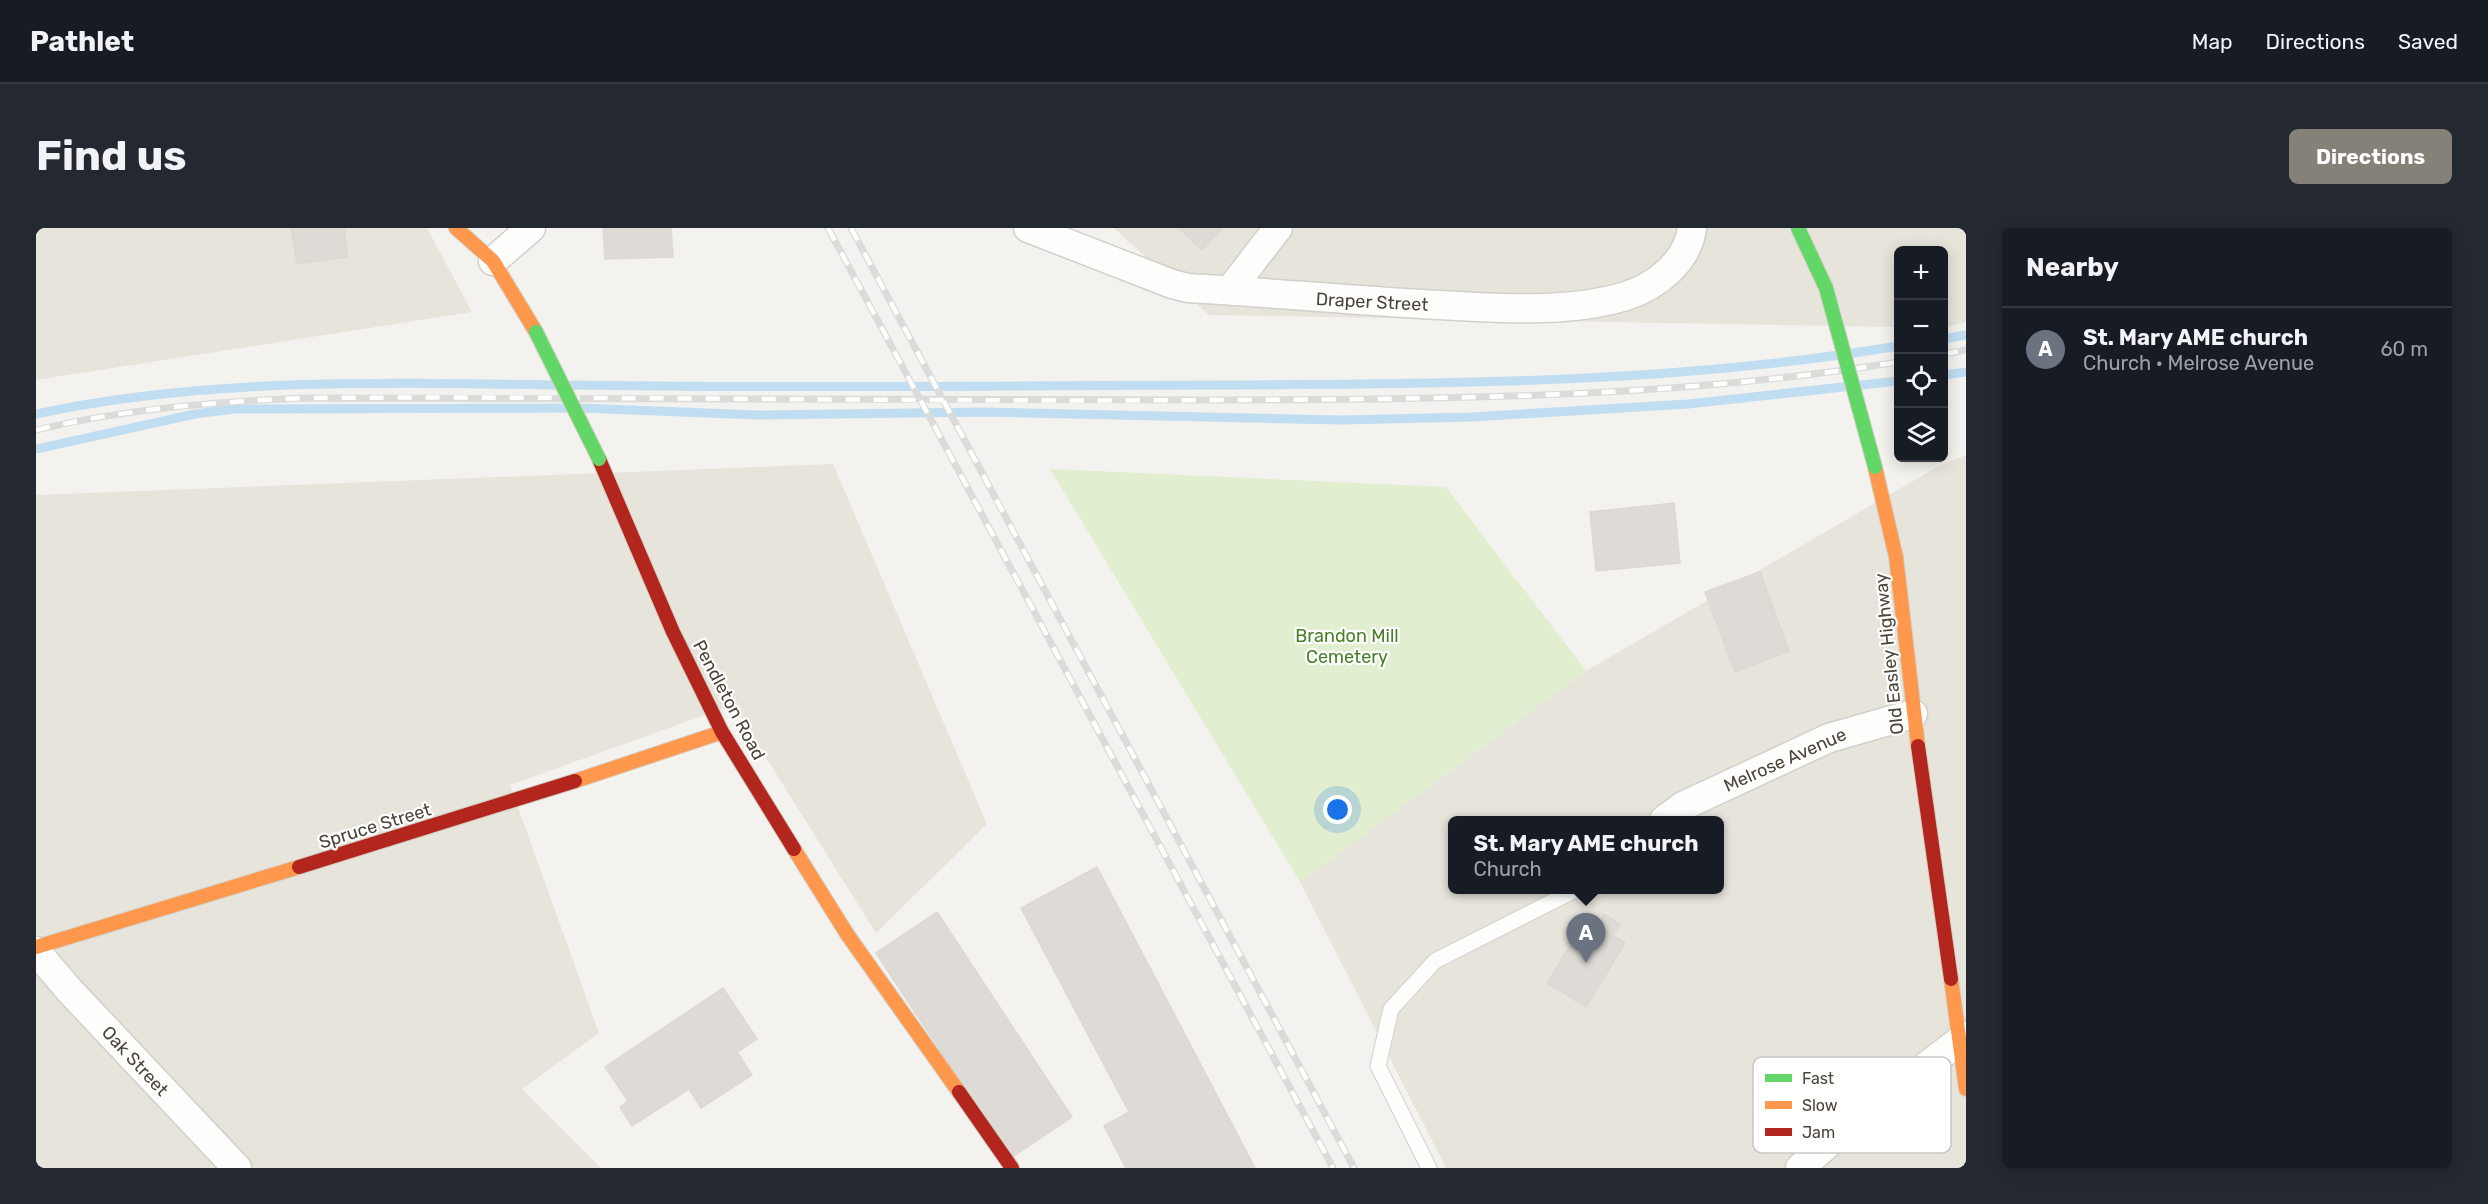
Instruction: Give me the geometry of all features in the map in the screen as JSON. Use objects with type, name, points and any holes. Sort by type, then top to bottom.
[{"type":"street","name":"Pendleton Road","points":[[456,228],[493,261],[536,332],[598,459],[673,632],[722,732],[847,934],[1012,1168]]},
{"type":"street","points":[[493,261],[531,228]]},
{"type":"street","name":"Draper Street","points":[[1028,228],[1172,284],[1357,302],[1492,308],[1561,306],[1627,296],[1663,276],[1683,257],[1691,240],[1692,228]]},
{"type":"street","points":[[1230,290],[1278,228]]},
{"type":"street","name":"Old Easley Highway","points":[[1798,228],[1826,288],[1875,466],[1896,557],[1912,714],[1963,1039],[1966,1089]]},
{"type":"street","name":"Melrose Avenue","points":[[1669,816],[1683,806],[1829,738],[1912,714]]},
{"type":"street","name":"Spruce Street","points":[[36,949],[497,807],[722,732]]},
{"type":"street","name":"Oak Street","points":[[36,949],[70,991],[237,1168]]},
{"type":"street","points":[[1939,1057],[1963,1039]]},
{"type":"street","points":[[1800,1168],[1817,1153]]},
{"type":"lane","points":[[1429,1168],[1378,1066],[1391,1009],[1435,962],[1567,894]]},
{"type":"shaded area","points":[[36,228],[427,228],[472,312],[36,380]]},
{"type":"shaded area","points":[[1114,228],[1966,228],[1966,322],[1948,327],[1948,246],[1894,246],[1894,327],[1209,315]]},
{"type":"shaded area","points":[[1966,455],[1966,1168],[1446,1168],[1300,882],[1586,671],[1937,467]]},
{"type":"shaded area","points":[[833,464],[987,824],[876,933],[733,705],[510,785],[599,1033],[522,1089],[601,1168],[36,1168],[36,495]]},
{"type":"green space","name":"Brandon Mill Cemetery","points":[[1050,469],[1446,487],[1586,671],[1300,882]]},
{"type":"building","points":[[291,228],[344,228],[348,257],[297,264]]},
{"type":"building","points":[[603,228],[671,228],[673,257],[605,259]]},
{"type":"building","points":[[1179,228],[1223,228],[1202,250]]},
{"type":"building","points":[[1674,503],[1680,563],[1596,571],[1590,512]]},
{"type":"building","points":[[1760,572],[1789,651],[1735,672],[1705,592]]},
{"type":"building","points":[[1097,867],[1255,1168],[1126,1168],[1104,1126],[1129,1112],[1021,908]]},
{"type":"building","points":[[937,912],[1072,1117],[1011,1158],[876,953]]},
{"type":"building","points":[[1604,914],[1620,924],[1613,935],[1625,943],[1586,1007],[1547,983],[1586,919],[1597,926]]},
{"type":"building","points":[[723,988],[757,1039],[737,1052],[752,1075],[701,1108],[689,1089],[632,1126],[620,1107],[628,1101],[605,1067]]},
{"type":"waterway","points":[[1948,338],[1966,335]]},
{"type":"waterway","points":[[571,385],[740,387],[1328,385],[1491,382],[1655,374],[1736,367],[1894,347]]},
{"type":"waterway","points":[[1948,374],[1966,372]]},
{"type":"waterway","points":[[580,408],[757,415],[985,412],[1340,420],[1472,417],[1688,404],[1894,381]]},
{"type":"waterway","points":[[36,414],[100,402],[229,388],[359,383],[554,385]]},
{"type":"waterway","points":[[36,449],[195,414],[234,409],[566,408]]},
{"type":"railway","points":[[828,228],[1333,1168]]},
{"type":"railway","points":[[851,228],[1354,1168]]},
{"type":"railway","points":[[1948,353],[1966,350]]},
{"type":"railway","points":[[36,430],[135,412],[303,398],[1310,400],[1479,397],[1647,390],[1815,374],[1894,363]]},
{"type":"traffic: fast","points":[[1798,228],[1826,288]]},
{"type":"traffic: fast","points":[[1826,288],[1875,467]]},
{"type":"traffic: fast","points":[[536,332],[599,459]]},
{"type":"traffic: slow","points":[[456,228],[493,261],[536,332]]},
{"type":"traffic: slow","points":[[1875,467],[1896,557],[1918,746]]},
{"type":"traffic: slow","points":[[575,781],[722,732]]},
{"type":"traffic: slow","points":[[794,849],[847,934],[959,1092]]},
{"type":"traffic: slow","points":[[36,947],[299,867]]},
{"type":"traffic: slow","points":[[1951,979],[1966,1089]]},
{"type":"traffic: jam","points":[[599,459],[673,632],[722,732],[794,849]]},
{"type":"traffic: jam","points":[[1918,746],[1951,979]]},
{"type":"traffic: jam","points":[[299,867],[575,781]]},
{"type":"traffic: jam","points":[[959,1092],[1012,1168]]},
{"type":"place","name":"St. Mary AME church","points":[[1586,963]]}]
